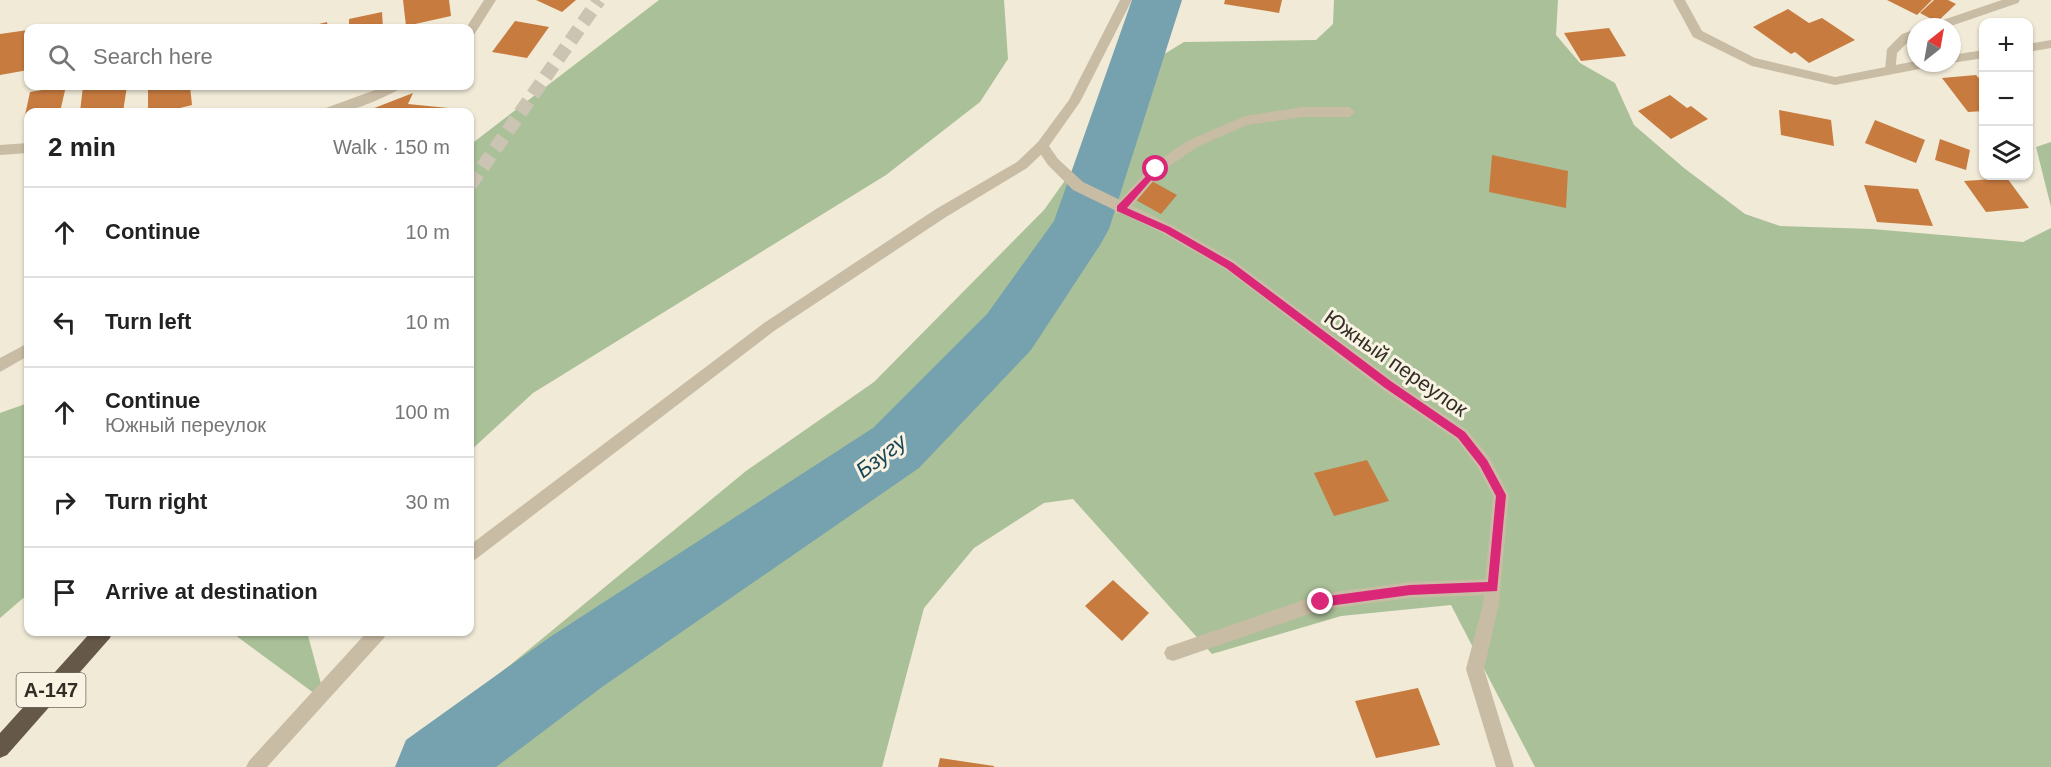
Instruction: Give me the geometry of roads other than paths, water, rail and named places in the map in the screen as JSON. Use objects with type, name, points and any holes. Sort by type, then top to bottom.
[{"type":"highway","name":"А-147","points":[[0,748],[99,636]]},
{"type":"street","points":[[474,26],[490,0]]},
{"type":"street","points":[[474,551],[769,327],[941,213],[1023,165],[1042,146],[1074,102],[1126,0]]},
{"type":"street","points":[[1679,0],[1697,34],[1752,62],[1835,81],[1907,67]]},
{"type":"street","points":[[1961,18],[2014,0]]},
{"type":"street","points":[[1891,69],[1892,52],[1907,37]]},
{"type":"street","points":[[2033,47],[2051,44]]},
{"type":"street","points":[[1961,58],[1979,55]]},
{"type":"street","points":[[342,108],[373,98],[388,90]]},
{"type":"street","points":[[1117,207],[1156,169],[1192,144],[1245,121],[1303,112],[1350,112]]},
{"type":"street","name":"Южный переулок","points":[[1042,146],[1053,162],[1078,186],[1167,230],[1230,265],[1379,379],[1462,435],[1484,463],[1501,495],[1491,604],[1475,669],[1505,767]]},
{"type":"street","points":[[0,150],[24,148]]},
{"type":"street","points":[[0,366],[24,351]]},
{"type":"street","points":[[1173,653],[1321,602],[1410,590],[1493,587]]},
{"type":"street","points":[[255,767],[374,636]]},
{"type":"waterway","name":"Бзугу","points":[[433,767],[576,662],[896,448],[1009,332],[1080,229],[1157,0]]},
{"type":"tunnel","points":[[474,179],[599,0]]}]
